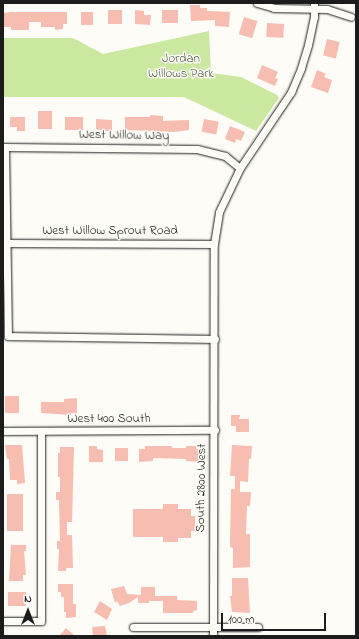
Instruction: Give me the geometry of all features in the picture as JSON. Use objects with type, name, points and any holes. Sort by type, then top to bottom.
[{"type":"street","points":[[257,3],[274,8],[314,6],[351,17]]},
{"type":"street","name":"South 2800 West","points":[[213,636],[215,430],[214,244],[219,212],[240,168],[291,92],[301,68],[308,44],[314,6]]},
{"type":"street","points":[[4,147],[8,336],[215,339]]},
{"type":"street","name":"West Willow Way","points":[[4,147],[197,149],[224,156],[240,168]]},
{"type":"street","name":"West Willow Sprout Road","points":[[6,243],[214,244]]},
{"type":"street","name":"West 400 South","points":[[3,431],[215,430]]},
{"type":"street","points":[[3,621],[41,621],[41,431]]},
{"type":"street","points":[[134,627],[258,627]]},
{"type":"green space","name":"Jordan Willows Park","points":[[209,31],[211,73],[241,77],[277,95],[279,98],[256,131],[184,97],[3,97],[3,38],[73,38],[103,54]]},
{"type":"building","points":[[190,5],[200,5],[200,8],[207,8],[207,11],[230,12],[229,27],[215,26],[215,20],[191,21]]},
{"type":"building","points":[[108,10],[122,10],[122,24],[108,24]]},
{"type":"building","points":[[135,10],[144,11],[144,15],[151,15],[150,25],[135,24]]},
{"type":"building","points":[[162,10],[178,10],[178,23],[162,23]]},
{"type":"building","points":[[67,12],[67,24],[63,24],[63,29],[55,30],[55,27],[41,27],[41,22],[29,22],[29,30],[11,30],[11,27],[3,27],[3,13]]},
{"type":"building","points":[[81,12],[93,12],[93,25],[81,25]]},
{"type":"building","points":[[244,17],[257,21],[252,38],[239,34]]},
{"type":"building","points":[[267,23],[284,24],[283,38],[266,37]]},
{"type":"building","points":[[327,39],[340,42],[336,58],[323,56]]},
{"type":"building","points":[[262,65],[278,72],[275,78],[278,79],[275,86],[257,78]]},
{"type":"building","points":[[317,70],[326,74],[324,77],[332,80],[328,93],[311,87]]},
{"type":"building","points":[[38,111],[52,111],[52,129],[38,129]]},
{"type":"building","points":[[150,115],[163,116],[163,121],[189,120],[189,130],[174,132],[125,130],[125,117],[150,117]]},
{"type":"building","points":[[10,117],[25,117],[25,131],[17,131],[17,127],[10,127]]},
{"type":"building","points":[[65,117],[83,117],[83,130],[65,130]]},
{"type":"building","points":[[96,119],[112,120],[112,132],[96,129]]},
{"type":"building","points":[[204,119],[219,122],[216,135],[202,132]]},
{"type":"building","points":[[230,126],[245,132],[241,141],[236,139],[235,143],[225,139]]},
{"type":"building","points":[[5,396],[19,396],[19,413],[5,413]]},
{"type":"building","points":[[77,398],[77,413],[71,413],[71,415],[41,413],[41,402],[64,402],[64,399]]},
{"type":"building","points":[[231,415],[240,415],[239,419],[249,419],[249,432],[236,432],[236,426],[231,426]]},
{"type":"building","points":[[5,445],[22,445],[25,483],[17,484],[17,480],[10,480],[9,459],[7,459]]},
{"type":"building","points":[[232,445],[252,446],[251,459],[249,459],[248,482],[240,481],[240,492],[251,492],[250,506],[247,506],[246,534],[250,534],[250,567],[233,568],[233,548],[230,547],[231,489],[235,489],[235,476],[230,476]]},
{"type":"building","points":[[89,446],[97,446],[97,449],[103,450],[103,462],[89,462]]},
{"type":"building","points":[[145,446],[172,446],[172,448],[186,448],[186,446],[196,446],[196,449],[202,449],[202,462],[186,461],[186,459],[153,458],[153,461],[139,462],[139,449],[145,449]]},
{"type":"building","points":[[60,447],[74,447],[72,522],[67,522],[67,535],[72,535],[73,568],[66,568],[66,571],[58,571],[59,549],[57,549],[57,541],[60,541],[59,500],[56,500],[56,492],[60,492],[60,477],[58,477],[58,453],[60,453]]},
{"type":"building","points":[[115,448],[128,448],[128,461],[115,461]]},
{"type":"building","points":[[7,494],[23,494],[23,531],[7,531]]},
{"type":"building","points":[[163,504],[178,504],[178,509],[191,509],[191,516],[195,516],[195,531],[191,531],[191,538],[178,538],[178,542],[163,542],[163,537],[133,537],[133,509],[163,509]]},
{"type":"building","points":[[11,545],[26,545],[26,551],[24,551],[26,575],[23,575],[23,581],[9,581]]},
{"type":"building","points":[[232,578],[248,578],[250,613],[232,612],[230,596],[232,596]]},
{"type":"building","points":[[58,584],[73,584],[73,604],[76,604],[76,617],[66,618],[66,612],[64,612],[64,597],[61,597],[61,592],[58,592]]},
{"type":"building","points":[[124,586],[127,594],[141,595],[141,587],[155,587],[155,596],[177,596],[177,600],[197,601],[197,610],[193,611],[193,613],[163,613],[163,601],[138,603],[138,597],[129,603],[120,606],[117,601],[115,603],[111,589]]},
{"type":"building","points":[[8,592],[26,592],[26,606],[8,606]]},
{"type":"building","points":[[100,601],[112,609],[107,620],[94,612]]},
{"type":"building","points":[[105,626],[107,636],[93,636],[92,627]]},
{"type":"building","points":[[66,628],[75,636],[59,636]]}]
